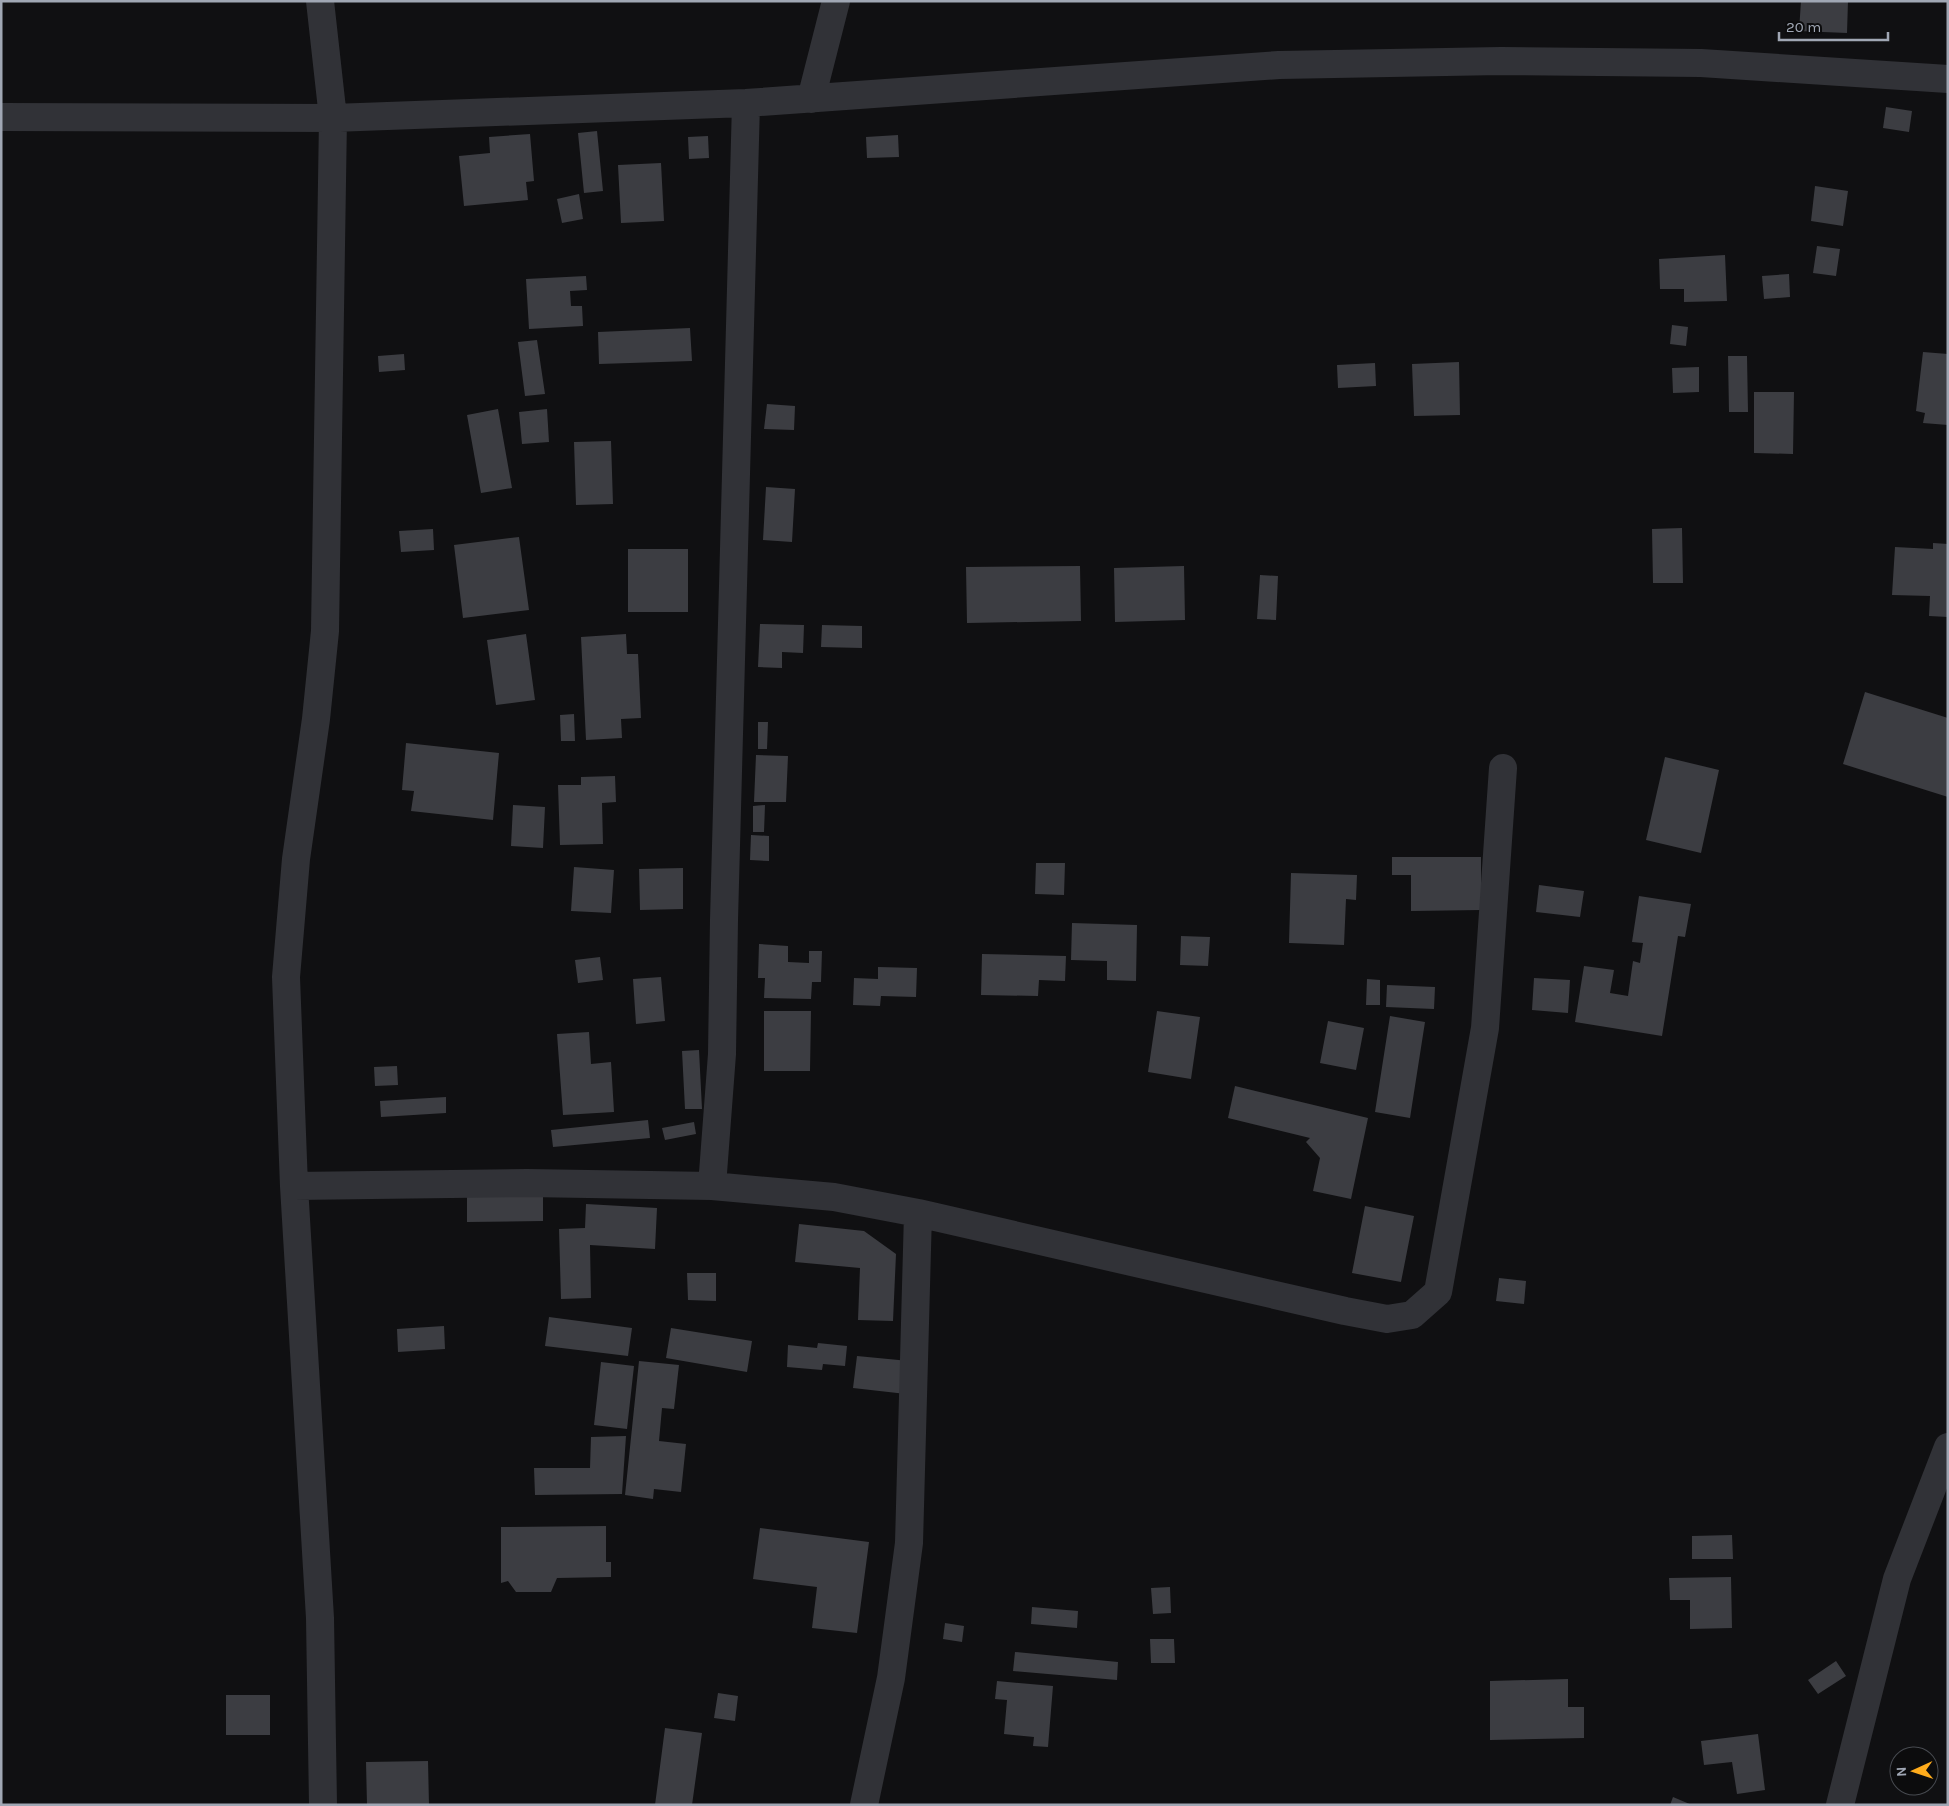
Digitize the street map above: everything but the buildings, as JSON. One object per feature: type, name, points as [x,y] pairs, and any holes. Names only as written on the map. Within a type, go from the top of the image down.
[{"type":"street","points":[[320,1],[333,118],[325,631],[316,719],[296,859],[286,977],[294,1186],[320,1618],[323,1805]]},
{"type":"street","points":[[811,98],[836,1]]},
{"type":"street","points":[[1,117],[333,118],[746,103],[1279,65],[1492,61],[1701,63],[1948,79]]},
{"type":"street","points":[[712,1186],[722,1054],[746,103]]},
{"type":"street","points":[[294,1186],[527,1183],[712,1186],[834,1197],[918,1213],[1345,1311],[1387,1319],[1412,1316],[1438,1292],[1485,1028],[1503,768]]},
{"type":"street","points":[[864,1805],[891,1678],[909,1543],[918,1213]]},
{"type":"street","points":[[1840,1805],[1897,1580],[1948,1447]]}]
